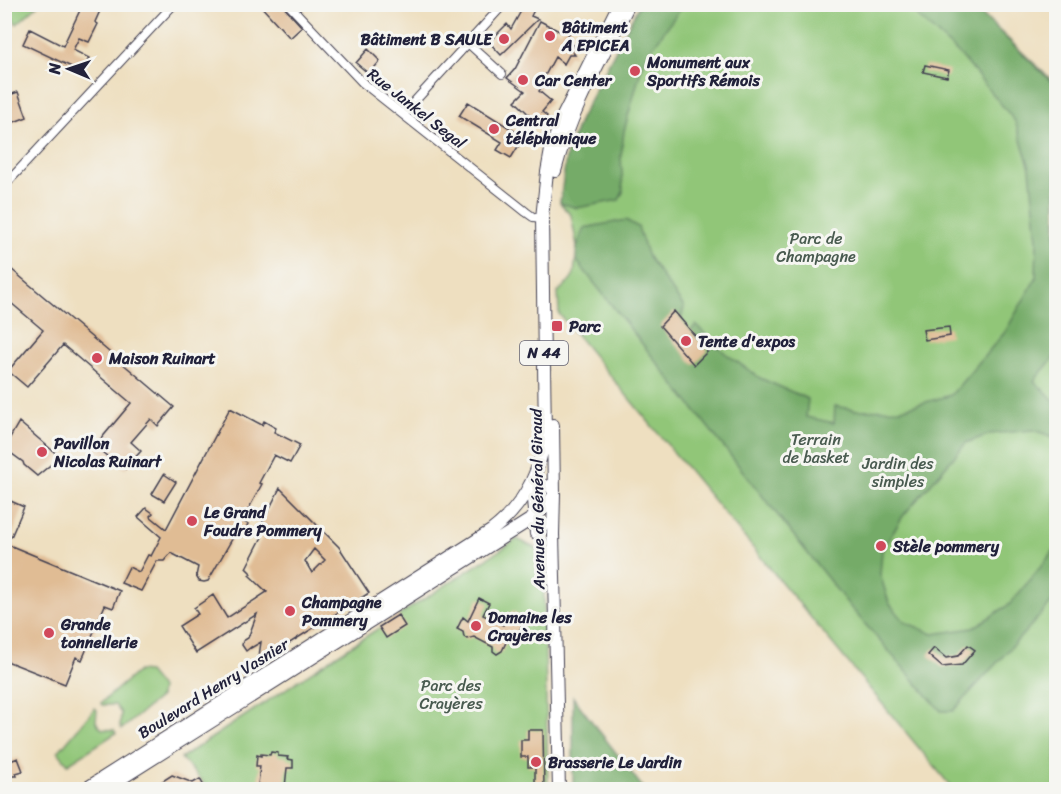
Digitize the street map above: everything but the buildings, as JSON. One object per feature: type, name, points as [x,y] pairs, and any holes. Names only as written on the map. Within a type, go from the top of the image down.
[{"type":"main road","name":"Avenue du Général Giraud","points":[[532,483],[543,453],[546,423],[542,218],[551,150],[562,118],[619,4]]},
{"type":"main road","name":"Avenue du Général Giraud","points":[[559,789],[553,520],[550,202],[554,173],[572,116],[629,4]]},
{"type":"main road","name":"Boulevard Henry Vasnier","points":[[84,789],[491,531],[512,512],[532,483]]},
{"type":"main road","name":"Boulevard Henry Vasnier","points":[[103,789],[533,518],[546,506],[554,494]]},
{"type":"street","points":[[4,186],[174,4]]},
{"type":"street","name":"Rue Jankel Segal","points":[[288,4],[355,76],[526,212],[533,217],[542,218]]},
{"type":"street","points":[[403,114],[502,6]]},
{"type":"street","points":[[468,43],[502,74]]},
{"type":"street","points":[[553,520],[534,534],[532,483],[545,484],[554,494]]},
{"type":"street","points":[[4,784],[7,789]]},
{"type":"green space","points":[[8,5],[38,5],[17,24],[5,11]]},
{"type":"green space","name":"Parc de Champagne","points":[[639,5],[972,5],[1056,84],[1056,789],[953,789],[559,314],[558,292],[574,274],[577,246],[571,215],[560,203],[568,151],[580,119]]},
{"type":"green space","points":[[639,5],[687,5],[681,8],[644,59],[624,131],[621,156],[623,192],[619,200],[577,208],[560,203],[566,157],[580,119]]},
{"type":"green space","points":[[905,5],[972,5],[1056,86],[1056,355],[1034,381],[1056,402],[1056,442],[1051,436],[1033,430],[990,434],[966,443],[903,516],[882,551],[880,574],[889,603],[905,622],[933,634],[973,628],[1010,604],[1056,548],[1056,598],[953,711],[941,711],[851,608],[576,260],[577,246],[584,228],[626,220],[638,227],[648,257],[684,307],[681,320],[690,331],[696,325],[725,353],[760,378],[808,399],[806,417],[834,423],[835,406],[856,410],[901,409],[951,395],[1005,332],[1036,278],[1037,240],[1030,168],[1015,121],[962,57]]},
{"type":"green space","name":"Parc des Crayères","points":[[517,539],[539,550],[543,548],[548,789],[209,789],[181,758],[337,655]]},
{"type":"green space","points":[[138,671],[148,672],[161,688],[160,697],[122,729],[120,726],[121,713],[115,705],[102,705],[101,703]]},
{"type":"green space","points":[[573,697],[644,789],[573,789]]},
{"type":"green space","points":[[95,708],[97,710],[96,722],[102,729],[114,730],[116,733],[68,764],[58,752]]},
{"type":"place","name":"Bâtiment A EPICEA","points":[[550,36]]},
{"type":"place","name":"Bâtiment B SAULE","points":[[504,39]]},
{"type":"place","name":"Monument aux Sportifs Rémois","points":[[635,71]]},
{"type":"place","name":"Car Center","points":[[523,80]]},
{"type":"place","name":"Central téléphonique","points":[[494,129]]},
{"type":"place","name":"Parc","points":[[557,326]]},
{"type":"place","name":"Tente d'expos","points":[[686,341]]},
{"type":"place","name":"Maison Ruinart","points":[[97,358]]},
{"type":"place","name":"Pavillon Nicolas Ruinart","points":[[42,452]]},
{"type":"place","name":"Le Grand Foudre Pommery","points":[[192,521]]},
{"type":"place","name":"Stèle pommery","points":[[881,546]]},
{"type":"place","name":"Champagne Pommery","points":[[290,611]]},
{"type":"place","name":"Domaine les Crayères","points":[[476,626]]},
{"type":"place","name":"Grande tonnellerie","points":[[49,633]]},
{"type":"place","name":"Brasserie Le Jardin","points":[[536,762]]},
{"type":"park label","name":"Terrain de basket","points":[[816,448]]},
{"type":"park label","name":"Jardin des simples","points":[[898,472]]}]
